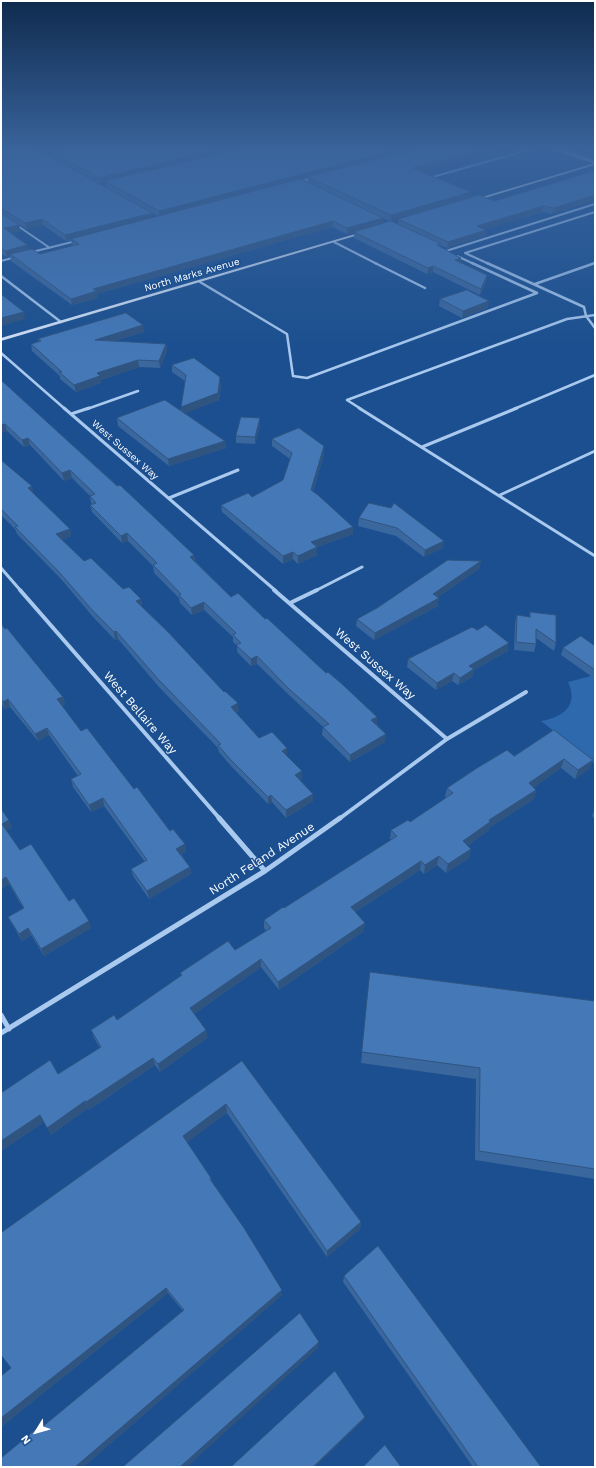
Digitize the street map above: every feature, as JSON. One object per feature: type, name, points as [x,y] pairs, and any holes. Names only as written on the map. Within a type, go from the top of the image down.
[{"type":"main road","name":"North Marks Avenue","points":[[1,340],[369,231]]},
{"type":"street","points":[[446,251],[555,217]]},
{"type":"street","points":[[581,217],[465,253],[584,307],[586,316],[595,328]]},
{"type":"street","points":[[13,223],[50,248]]},
{"type":"street","points":[[29,253],[81,239]]},
{"type":"street","points":[[334,242],[425,288]]},
{"type":"street","points":[[200,282],[287,334],[293,376],[307,378],[537,293],[439,248]]},
{"type":"street","points":[[1,261],[22,255]]},
{"type":"street","points":[[534,284],[595,263]]},
{"type":"street","points":[[1,276],[61,322]]},
{"type":"street","points":[[595,315],[567,319],[347,400],[595,556]]},
{"type":"street","name":"West Sussex Way","points":[[1,352],[447,739]]},
{"type":"street","points":[[422,447],[595,375]]},
{"type":"street","name":"West Sussex Way","points":[[72,414],[138,390]]},
{"type":"street","points":[[500,495],[595,451]]},
{"type":"street","points":[[169,498],[238,470]]},
{"type":"street","points":[[290,603],[362,567]]},
{"type":"street","name":"West Bellaire Way","points":[[1,568],[265,871]]},
{"type":"street","name":"North Feland Avenue","points":[[1,1033],[265,871],[323,831],[447,739],[526,692]]},
{"type":"street","points":[[1,1015],[9,1029]]},
{"type":"shaded area","points":[[595,675],[595,764],[541,721],[556,717],[567,709],[572,698],[568,682]]},
{"type":"building","points":[[1,217],[6,217],[19,225],[4,228],[27,245],[5,251],[1,248]]},
{"type":"building","points":[[15,217],[138,217],[65,235],[42,219],[25,223]]},
{"type":"building","points":[[157,217],[380,217],[383,218],[347,228],[333,221],[93,289],[97,291],[71,299],[10,254],[32,249],[40,254],[79,244],[71,239]]},
{"type":"building","points":[[406,217],[508,217],[477,226],[486,230],[448,242],[398,219]]},
{"type":"building","points":[[391,221],[441,244],[437,245],[461,258],[455,260],[487,275],[481,289],[433,266],[428,268],[354,232]]},
{"type":"building","points":[[467,290],[489,301],[463,311],[440,299]]},
{"type":"building","points":[[1,294],[24,312],[1,318]]},
{"type":"building","points":[[126,313],[143,325],[95,340],[166,344],[159,361],[138,360],[97,373],[100,376],[74,385],[31,344],[41,341],[38,339]]},
{"type":"building","points":[[194,358],[220,377],[218,393],[181,407],[186,375],[172,365]]},
{"type":"building","points":[[1,380],[117,486],[120,485],[194,555],[190,557],[231,597],[238,593],[326,673],[328,672],[342,684],[377,717],[371,720],[386,734],[350,755],[323,727],[329,724],[288,688],[257,656],[251,659],[236,645],[241,643],[233,635],[236,633],[204,602],[191,608],[179,595],[181,594],[153,565],[157,563],[127,533],[121,536],[90,505],[96,503],[90,496],[95,494],[70,470],[62,473],[28,438],[22,440],[5,424],[1,425]]},
{"type":"building","points":[[165,400],[225,441],[168,459],[117,418]]},
{"type":"building","points":[[241,417],[260,418],[255,437],[236,436]]},
{"type":"building","points":[[299,428],[324,446],[311,490],[353,527],[311,542],[317,547],[298,556],[293,552],[283,556],[221,505],[248,493],[252,497],[283,480],[292,453],[272,439]]},
{"type":"building","points":[[1,460],[32,486],[28,488],[70,529],[56,534],[84,561],[91,558],[123,589],[129,587],[141,599],[136,601],[169,633],[224,692],[225,691],[238,703],[231,707],[259,738],[272,732],[287,748],[282,751],[302,771],[295,775],[313,794],[286,810],[271,795],[268,797],[229,758],[218,745],[221,744],[158,679],[116,631],[114,632],[93,611],[59,572],[15,527],[18,526],[1,509]]},
{"type":"building","points":[[369,503],[391,508],[394,503],[444,541],[425,550],[397,528],[359,518]]},
{"type":"building","points":[[448,560],[481,561],[433,594],[439,598],[375,633],[357,619],[377,608]]},
{"type":"building","points":[[530,612],[556,615],[556,643],[536,629],[536,644],[516,642],[517,615],[530,617]]},
{"type":"building","points":[[1,624],[5,629],[7,628],[63,697],[57,699],[81,731],[87,728],[134,789],[137,787],[170,831],[173,829],[185,844],[176,849],[190,867],[147,891],[131,869],[147,860],[103,798],[89,805],[71,779],[81,774],[47,728],[35,734],[8,699],[3,702],[1,699]]},
{"type":"building","points":[[486,625],[509,643],[469,666],[474,669],[460,678],[454,673],[437,683],[408,659],[472,627],[477,630]]},
{"type":"building","points":[[581,636],[595,646],[595,670],[563,648]]},
{"type":"building","points":[[554,730],[593,760],[578,770],[564,759],[529,783],[536,790],[489,820],[490,822],[463,841],[471,849],[448,864],[439,856],[425,865],[421,861],[351,907],[365,923],[278,982],[261,959],[190,1008],[206,1030],[158,1064],[153,1058],[86,1102],[85,1101],[47,1128],[40,1115],[1,1141],[1,1093],[50,1060],[58,1074],[101,1047],[91,1030],[114,1015],[117,1020],[182,975],[180,973],[228,941],[235,950],[271,928],[264,920],[397,836],[391,830],[408,820],[410,822],[453,793],[447,788],[507,750],[514,756]]},
{"type":"building","points":[[1,809],[9,820],[2,824],[20,850],[31,844],[69,901],[74,898],[89,921],[41,949],[28,928],[19,934],[8,917],[24,908],[6,877],[1,880]]},
{"type":"building","points":[[370,972],[595,1001],[595,1169],[479,1151],[480,1068],[362,1052]]},
{"type":"building","points":[[242,1061],[361,1222],[327,1251],[226,1104],[183,1136],[211,1178],[210,1179],[244,1228],[282,1290],[75,1467],[1,1467],[1,1458],[40,1426],[41,1428],[184,1310],[166,1288],[1,1418],[1,1376],[11,1368],[1,1355],[1,1233]]},
{"type":"building","points":[[378,1246],[541,1467],[478,1467],[344,1276]]},
{"type":"building","points":[[300,1313],[319,1342],[180,1467],[123,1467]]},
{"type":"building","points":[[335,1371],[365,1417],[313,1467],[231,1467]]},
{"type":"building","points":[[385,1445],[401,1467],[363,1467]]}]
